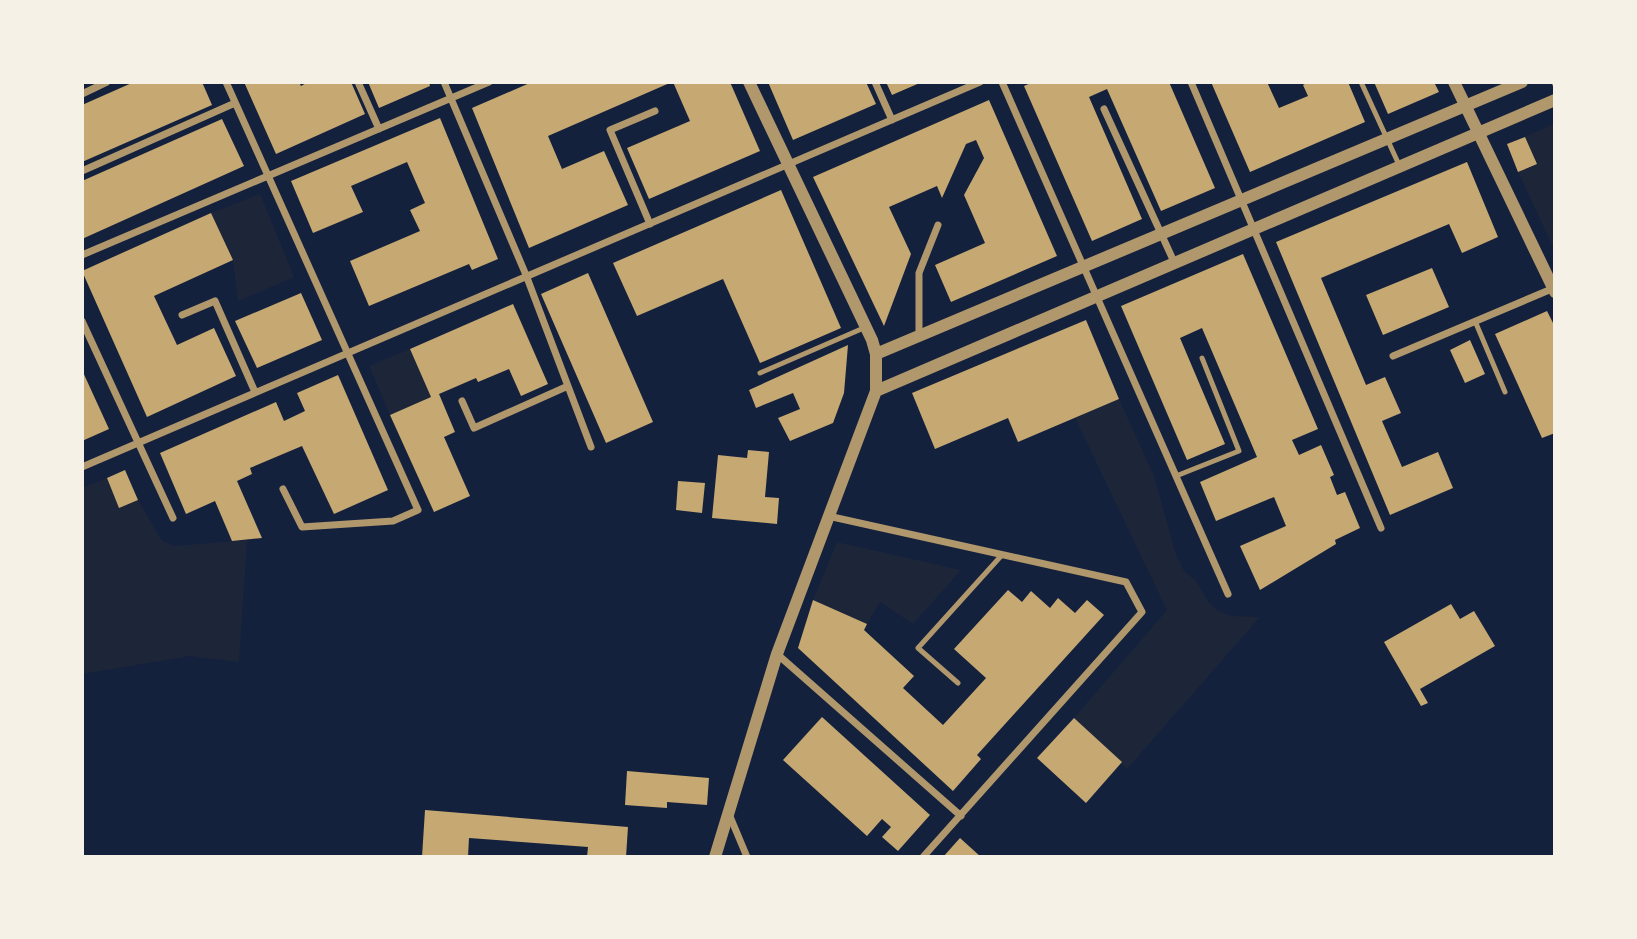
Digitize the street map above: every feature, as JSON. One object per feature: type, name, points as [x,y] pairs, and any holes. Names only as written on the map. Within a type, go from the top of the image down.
[{"type":"street","points":[[82,93],[107,82]]},
{"type":"street","points":[[226,82],[418,510],[393,521],[302,527],[283,489]]},
{"type":"street","points":[[358,82],[379,129]]},
{"type":"street","points":[[444,82],[526,275],[591,447]]},
{"type":"street","points":[[82,255],[489,82]]},
{"type":"street","points":[[715,857],[777,654],[876,391],[876,354],[866,327],[749,82]]},
{"type":"street","points":[[875,82],[892,120]]},
{"type":"street","points":[[82,467],[980,82]]},
{"type":"street","points":[[1002,82],[1228,594]]},
{"type":"street","points":[[1191,82],[1381,528]]},
{"type":"street","points":[[1394,356],[1554,289],[1454,82]]},
{"type":"street","points":[[876,354],[1522,82]]},
{"type":"street","points":[[876,391],[1555,100]]},
{"type":"street","points":[[82,171],[235,103]]},
{"type":"street","points":[[1104,109],[1175,264]]},
{"type":"street","points":[[650,224],[610,130],[655,111]]},
{"type":"street","points":[[919,336],[919,273],[938,225]]},
{"type":"street","points":[[182,315],[215,301],[255,392]]},
{"type":"street","points":[[82,321],[173,518]]},
{"type":"street","points":[[462,401],[474,428],[568,386]]},
{"type":"street","points":[[828,516],[1126,582],[1142,612],[923,857]]},
{"type":"street","points":[[777,654],[961,816]]},
{"type":"street","points":[[729,813],[747,857]]},
{"type":"lane","points":[[1361,82],[1400,167]]},
{"type":"lane","points":[[1475,321],[1505,392]]},
{"type":"lane","points":[[760,373],[866,327]]},
{"type":"lane","points":[[1176,476],[1239,451],[1202,358]]},
{"type":"lane","points":[[958,683],[918,648],[1001,556]]},
{"type":"shaded area","points":[[1555,123],[1555,251],[1518,172],[1537,164],[1525,137]]},
{"type":"shaded area","points":[[260,194],[294,277],[238,301],[233,260],[211,213]]},
{"type":"shaded area","points":[[410,349],[431,397],[390,415],[369,366]]},
{"type":"shaded area","points":[[1119,399],[1154,476],[1176,555],[1184,571],[1196,581],[1209,603],[1217,610],[1231,616],[1260,617],[1127,769],[1074,718],[1167,610],[1075,418]]},
{"type":"shaded area","points":[[107,478],[119,507],[138,500],[162,541],[175,546],[247,540],[239,662],[190,656],[82,674],[82,488]]},
{"type":"shaded area","points":[[837,542],[961,570],[913,624],[880,602],[867,624],[813,600]]},
{"type":"building","points":[[134,82],[202,82],[212,105],[82,162],[82,105]]},
{"type":"building","points":[[244,82],[299,82],[301,86],[308,82],[351,82],[365,114],[276,154]]},
{"type":"building","points":[[368,82],[429,82],[430,86],[379,108]]},
{"type":"building","points":[[532,82],[672,82],[548,136],[562,169],[604,151],[628,205],[529,248],[472,108]]},
{"type":"building","points":[[673,82],[730,82],[760,151],[649,199],[627,148],[690,121]]},
{"type":"building","points":[[768,82],[866,82],[876,104],[793,140]]},
{"type":"building","points":[[886,82],[922,82],[892,95]]},
{"type":"building","points":[[1033,82],[1169,82],[1215,188],[1161,211],[1107,89],[1089,97],[1142,219],[1092,241],[1024,86]]},
{"type":"building","points":[[1211,82],[1267,82],[1279,108],[1308,96],[1303,85],[1308,82],[1348,82],[1365,122],[1250,172]]},
{"type":"building","points":[[1374,82],[1434,82],[1439,92],[1388,114]]},
{"type":"building","points":[[989,100],[1057,256],[951,302],[935,265],[985,243],[964,195],[984,158],[976,140],[966,144],[942,198],[937,186],[889,207],[911,254],[884,326],[813,177]]},
{"type":"building","points":[[440,118],[498,259],[472,270],[469,264],[369,306],[350,261],[420,231],[410,210],[425,203],[407,162],[351,186],[363,212],[313,233],[291,181]]},
{"type":"building","points":[[222,119],[244,166],[82,239],[82,181]]},
{"type":"building","points":[[1525,137],[1537,164],[1518,172],[1507,144]]},
{"type":"building","points":[[1467,162],[1498,237],[1462,253],[1449,224],[1321,278],[1366,385],[1385,377],[1401,413],[1382,421],[1402,467],[1438,452],[1453,488],[1390,515],[1276,242]]},
{"type":"building","points":[[781,190],[841,328],[760,363],[723,279],[637,316],[613,263]]},
{"type":"building","points":[[211,213],[233,260],[154,296],[177,345],[214,328],[236,376],[147,417],[82,271]]},
{"type":"building","points":[[1243,254],[1318,429],[1292,440],[1299,455],[1321,445],[1334,475],[1330,477],[1337,495],[1345,492],[1360,528],[1335,540],[1336,544],[1260,590],[1240,546],[1286,526],[1274,497],[1216,521],[1200,482],[1257,457],[1202,328],[1180,338],[1225,444],[1187,460],[1121,306]]},
{"type":"building","points":[[1432,268],[1449,307],[1383,335],[1366,295]]},
{"type":"building","points":[[588,273],[653,422],[606,443],[541,294]]},
{"type":"building","points":[[301,293],[322,340],[257,368],[235,321]]},
{"type":"building","points":[[513,304],[548,384],[521,396],[509,369],[478,382],[476,378],[439,394],[455,432],[444,437],[470,496],[434,512],[390,415],[431,397],[410,349]]},
{"type":"building","points":[[1547,311],[1555,327],[1555,433],[1542,438],[1495,334]]},
{"type":"building","points":[[1086,320],[1119,399],[1018,442],[1008,418],[935,449],[912,393]]},
{"type":"building","points":[[1470,340],[1485,374],[1465,383],[1450,350]]},
{"type":"building","points":[[848,345],[844,393],[833,423],[790,441],[778,418],[800,409],[793,393],[756,408],[749,390]]},
{"type":"building","points":[[82,370],[109,429],[82,441]]},
{"type":"building","points":[[338,375],[388,490],[334,514],[302,446],[250,468],[252,474],[237,481],[262,538],[232,541],[215,501],[186,514],[160,453],[276,402],[284,421],[305,411],[297,393]]},
{"type":"building","points":[[748,450],[769,452],[765,497],[779,498],[777,524],[712,518],[718,455],[747,458]]},
{"type":"building","points":[[125,470],[138,500],[119,508],[107,478]]},
{"type":"building","points":[[678,481],[705,483],[702,513],[676,510]]},
{"type":"building","points":[[1008,590],[1022,602],[1031,591],[1050,608],[1058,598],[1075,613],[1087,600],[1104,615],[977,755],[981,759],[953,791],[798,648],[813,600],[867,624],[864,630],[914,676],[903,688],[943,725],[986,678],[954,649]]},
{"type":"building","points":[[1451,604],[1460,619],[1474,611],[1495,646],[1420,689],[1428,703],[1421,706],[1384,642]]},
{"type":"building","points":[[822,717],[930,815],[898,851],[882,837],[891,827],[882,819],[867,836],[783,760]]},
{"type":"building","points":[[1074,718],[1122,762],[1086,803],[1037,758]]},
{"type":"building","points":[[627,771],[709,778],[707,805],[667,802],[667,808],[625,805]]},
{"type":"building","points":[[425,810],[628,827],[626,857],[587,857],[588,847],[469,838],[468,857],[422,857]]},
{"type":"building","points":[[960,838],[981,857],[943,857]]}]
